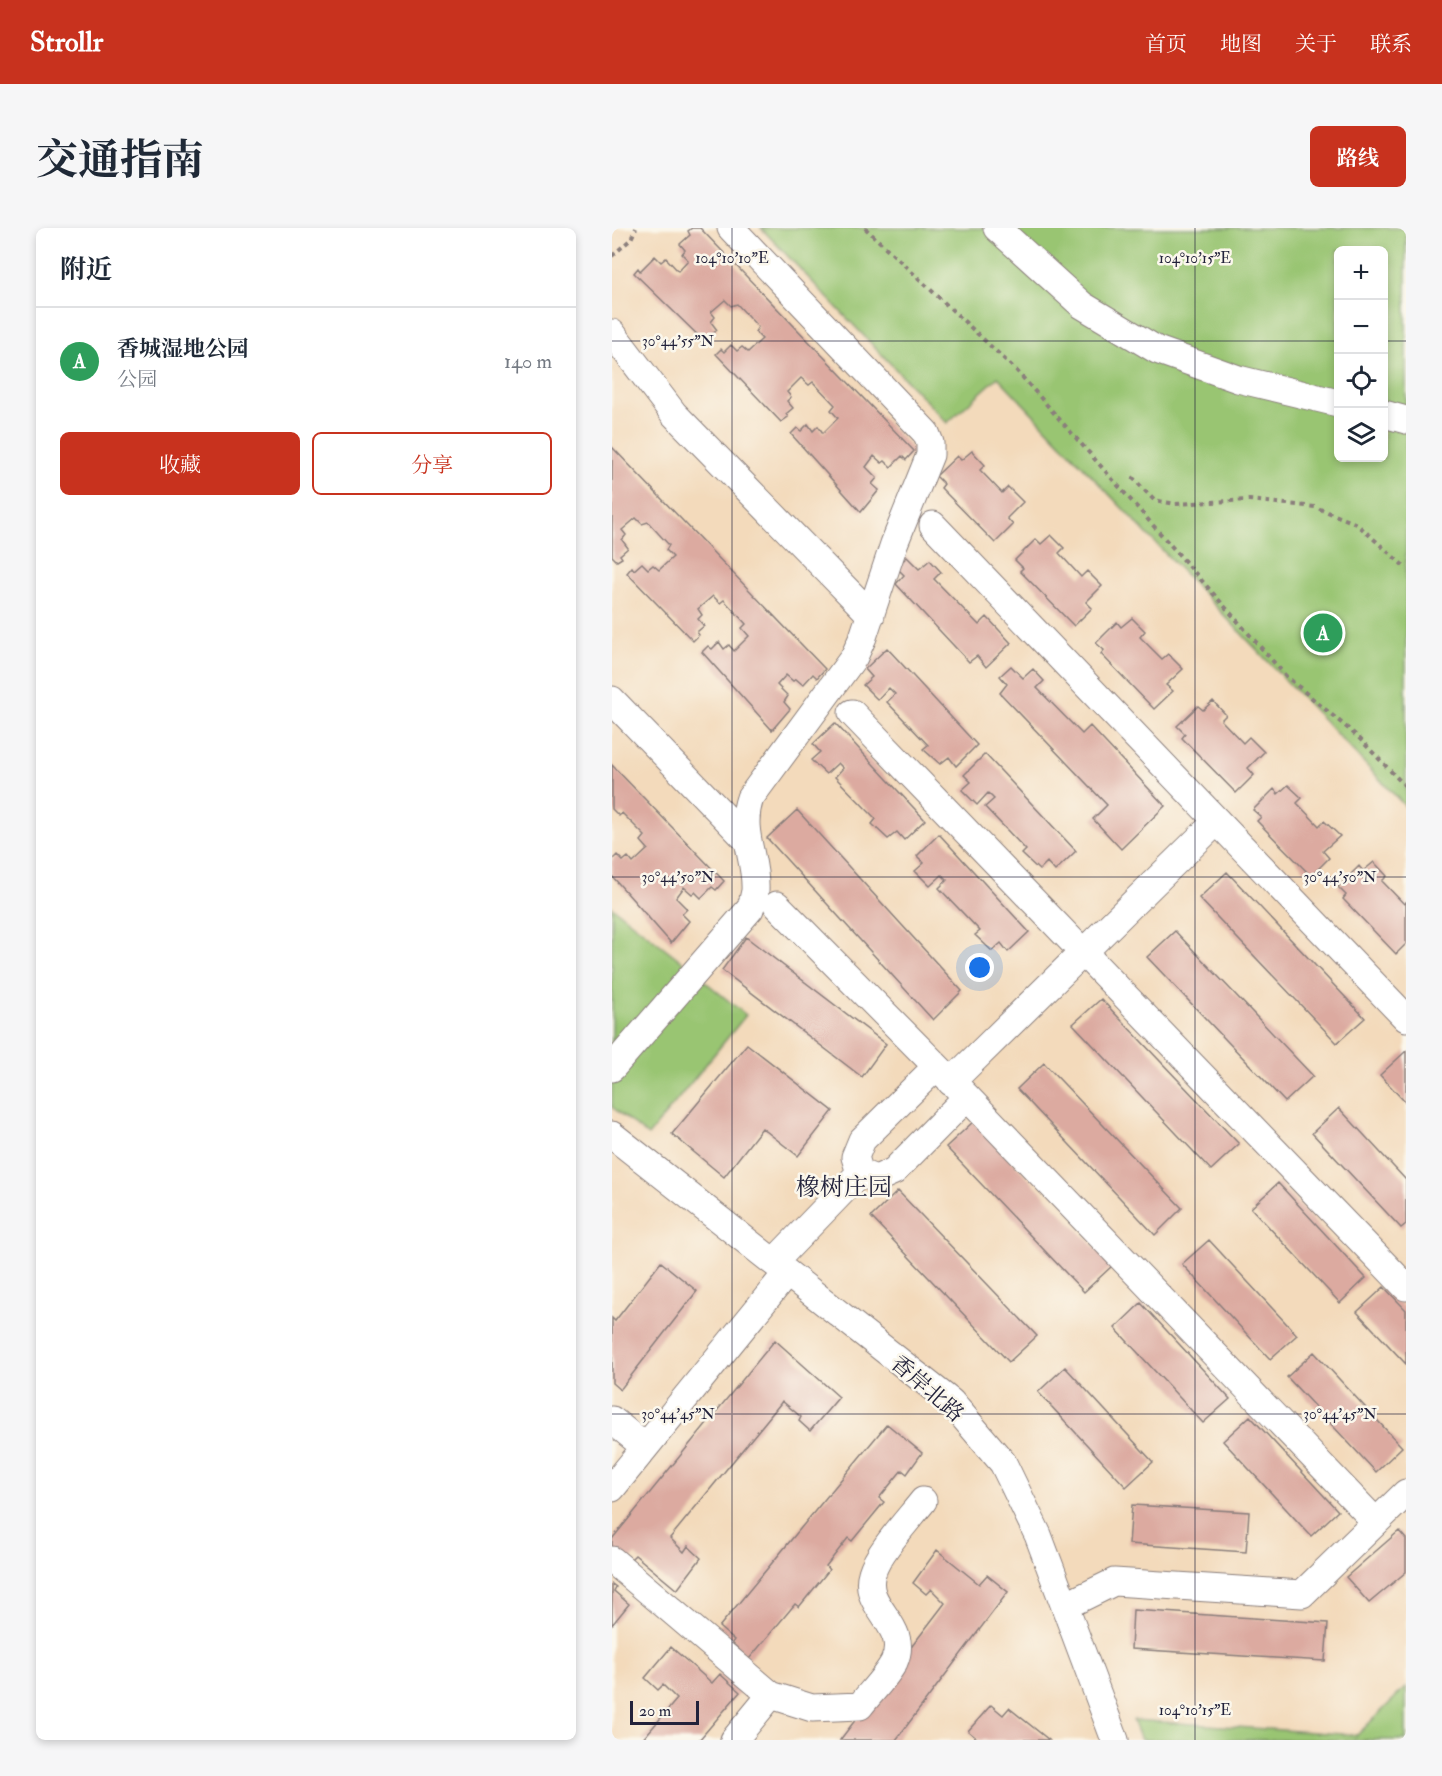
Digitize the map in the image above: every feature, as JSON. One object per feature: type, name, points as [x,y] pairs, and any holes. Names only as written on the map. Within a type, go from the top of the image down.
[{"type":"street","points":[[612,1068],[750,909],[755,893],[754,875],[745,826],[750,798],[854,657],[871,615],[894,544],[930,455],[927,433],[731,228]]},
{"type":"street","points":[[997,228],[1082,305],[1157,350],[1238,379],[1334,402]]},
{"type":"street","points":[[612,333],[674,414],[871,615]]},
{"type":"street","points":[[1388,415],[1406,420]]},
{"type":"street","points":[[933,525],[1406,1018]]},
{"type":"street","points":[[612,700],[748,841]]},
{"type":"street","points":[[852,713],[1406,1287]]},
{"type":"street","points":[[860,1173],[855,1157],[862,1140],[951,1082],[1216,821]]},
{"type":"street","points":[[777,905],[1376,1522]]},
{"type":"street","points":[[860,1173],[876,1179],[894,1171],[951,1082]]},
{"type":"street","name":"香岸北路","points":[[612,1135],[951,1402],[1003,1463],[1038,1535],[1115,1740]]},
{"type":"street","points":[[612,1488],[780,1268],[860,1173]]},
{"type":"street","points":[[612,1420],[645,1447]]},
{"type":"street","points":[[1065,1606],[1114,1582],[1302,1594],[1406,1493]]},
{"type":"street","points":[[612,1560],[771,1695],[812,1708],[860,1706],[894,1662],[898,1640],[872,1595],[872,1574],[880,1557],[923,1501]]},
{"type":"street","points":[[734,1740],[771,1695]]},
{"type":"path","points":[[612,256],[632,239],[636,228]]},
{"type":"path","points":[[865,228],[1016,370],[1286,676],[1358,737],[1406,787]]},
{"type":"path","points":[[1132,477],[1154,500],[1175,504],[1249,500],[1315,507],[1357,524],[1406,568]]},
{"type":"green space","points":[[761,228],[1406,228],[1406,807],[998,377],[947,423]]},
{"type":"green space","points":[[612,907],[688,966],[612,1052]]},
{"type":"green space","points":[[702,979],[746,1015],[648,1136],[612,1107],[612,1082]]},
{"type":"green space","points":[[1406,1687],[1406,1740],[1141,1740],[1133,1720],[1357,1735]]},
{"type":"building","points":[[692,228],[700,228],[914,451],[906,460],[902,456],[891,467],[874,456],[866,467],[877,478],[872,484],[879,490],[861,512],[791,434],[797,428],[801,431],[808,424],[813,431],[818,426],[823,433],[838,418],[831,410],[835,405],[813,382],[809,385],[801,378],[787,392],[791,397],[787,401],[793,408],[786,414],[788,417],[781,422],[716,354],[721,349],[724,352],[731,345],[737,351],[742,347],[748,352],[762,339],[755,332],[758,327],[737,304],[731,306],[725,300],[711,312],[715,317],[711,322],[717,330],[706,343],[634,273],[638,268],[640,271],[655,256],[661,262],[666,258],[678,271],[688,260],[682,254],[685,250],[680,244],[690,235],[688,231]]},
{"type":"building","points":[[612,447],[825,669],[817,678],[813,674],[803,685],[786,675],[777,685],[788,696],[784,702],[790,709],[772,730],[702,652],[708,646],[712,649],[719,642],[724,649],[729,645],[734,651],[749,636],[742,628],[746,624],[724,600],[720,603],[713,596],[698,609],[702,615],[698,619],[704,626],[697,632],[699,635],[693,641],[627,573],[632,567],[634,570],[642,563],[648,569],[653,565],[659,570],[673,557],[666,550],[669,545],[648,522],[642,524],[636,518],[622,530],[626,535],[622,540],[628,548],[620,555],[622,558],[617,561],[612,556]]},
{"type":"building","points":[[972,451],[985,465],[980,470],[1002,493],[1008,487],[1023,502],[1007,518],[1013,525],[995,543],[941,488],[944,484],[936,476],[957,456],[961,460]]},
{"type":"building","points":[[1051,535],[1064,548],[1059,553],[1081,577],[1087,571],[1102,586],[1086,602],[1092,608],[1074,626],[1020,571],[1023,568],[1015,560],[1036,539],[1041,544]]},
{"type":"building","points":[[907,557],[919,569],[930,560],[941,572],[934,579],[979,625],[987,617],[1011,643],[986,667],[977,656],[969,662],[896,584],[904,575],[896,567]]},
{"type":"building","points":[[1132,618],[1145,631],[1140,637],[1162,659],[1168,654],[1183,669],[1166,685],[1173,691],[1154,709],[1101,654],[1104,650],[1096,643],[1117,622],[1121,627]]},
{"type":"building","points":[[887,648],[977,745],[956,766],[949,757],[940,764],[923,749],[928,745],[887,702],[895,694],[889,688],[878,700],[863,685],[872,677],[865,669]]},
{"type":"building","points":[[1011,666],[1023,678],[1033,669],[1044,681],[1037,688],[1082,734],[1090,726],[1165,806],[1121,849],[1093,819],[1107,805],[1000,693],[1007,684],[1000,676]]},
{"type":"building","points":[[1213,701],[1226,715],[1221,720],[1243,743],[1249,737],[1264,752],[1248,768],[1254,775],[1236,793],[1182,738],[1185,734],[1177,726],[1198,706],[1203,710]]},
{"type":"building","points":[[835,723],[925,820],[904,840],[897,832],[888,839],[872,824],[876,819],[835,777],[843,768],[838,763],[826,774],[811,760],[820,752],[813,744]]},
{"type":"building","points":[[985,754],[1076,851],[1055,871],[1047,862],[1039,870],[1022,854],[1026,850],[985,807],[994,799],[988,793],[977,805],[962,790],[971,782],[964,775]]},
{"type":"building","points":[[612,765],[724,881],[716,890],[712,887],[701,898],[684,887],[676,898],[687,909],[682,914],[689,921],[671,943],[612,876],[612,860],[617,855],[623,861],[628,857],[633,863],[648,849],[641,841],[645,836],[622,813],[619,816],[612,809]]},
{"type":"building","points":[[1288,785],[1302,798],[1297,803],[1319,826],[1324,821],[1340,836],[1323,851],[1329,858],[1311,876],[1257,821],[1261,817],[1253,810],[1274,789],[1278,794]]},
{"type":"building","points":[[797,810],[962,991],[933,1020],[767,838]]},
{"type":"building","points":[[939,834],[1029,932],[1008,952],[1001,943],[992,951],[975,935],[980,931],[939,888],[947,880],[942,875],[930,886],[915,871],[924,863],[917,856]]},
{"type":"building","points":[[1374,862],[1387,876],[1382,881],[1404,904],[1406,902],[1406,944],[1396,954],[1343,899],[1346,895],[1338,887],[1359,866],[1363,871]]},
{"type":"building","points":[[1227,872],[1365,1018],[1337,1043],[1199,898]]},
{"type":"building","points":[[1175,931],[1313,1076],[1285,1102],[1147,957]]},
{"type":"building","points":[[746,937],[886,1044],[862,1077],[722,970]]},
{"type":"building","points":[[1101,999],[1239,1144],[1211,1170],[1073,1024]]},
{"type":"building","points":[[747,1044],[833,1111],[798,1156],[762,1128],[724,1177],[672,1134]]},
{"type":"building","points":[[1406,1051],[1406,1103],[1380,1075]]},
{"type":"building","points":[[1044,1063],[1182,1208],[1155,1235],[1017,1089]]},
{"type":"building","points":[[1339,1108],[1406,1180],[1406,1224],[1401,1228],[1312,1133]]},
{"type":"building","points":[[974,1121],[1112,1266],[1084,1292],[946,1147]]},
{"type":"building","points":[[1278,1183],[1366,1278],[1340,1303],[1251,1208]]},
{"type":"building","points":[[898,1191],[1037,1336],[1009,1362],[871,1217]]},
{"type":"building","points":[[1209,1240],[1297,1335],[1270,1359],[1182,1264]]},
{"type":"building","points":[[661,1262],[697,1291],[620,1390],[612,1383],[612,1318],[615,1321]]},
{"type":"building","points":[[1384,1287],[1406,1310],[1406,1364],[1357,1312]]},
{"type":"building","points":[[1141,1303],[1230,1399],[1203,1423],[1115,1328]]},
{"type":"building","points":[[775,1340],[839,1397],[810,1431],[799,1421],[801,1417],[782,1401],[670,1538],[684,1552],[688,1546],[701,1558],[677,1590],[635,1555],[627,1563],[612,1550],[612,1539]]},
{"type":"building","points":[[1314,1352],[1402,1447],[1376,1472],[1287,1377]]},
{"type":"building","points":[[1065,1367],[1153,1462],[1126,1487],[1038,1392]]},
{"type":"building","points":[[1250,1416],[1338,1511],[1311,1536],[1223,1441]]},
{"type":"building","points":[[887,1424],[922,1453],[907,1474],[902,1470],[879,1498],[884,1502],[852,1541],[848,1538],[826,1566],[829,1570],[799,1607],[795,1604],[749,1659],[732,1643],[734,1640],[719,1627]]},
{"type":"building","points":[[1132,1505],[1249,1512],[1246,1552],[1129,1544]]},
{"type":"building","points":[[1399,1531],[1406,1539],[1406,1572],[1369,1603],[1346,1577]]},
{"type":"building","points":[[937,1550],[979,1584],[987,1575],[1008,1592],[896,1740],[840,1740],[945,1603],[931,1589],[926,1594],[913,1583]]},
{"type":"building","points":[[612,1584],[616,1587],[614,1591],[629,1604],[612,1625]]},
{"type":"building","points":[[1133,1610],[1328,1623],[1325,1661],[1131,1649]]},
{"type":"building","points":[[671,1647],[712,1683],[720,1674],[740,1692],[699,1740],[642,1740],[677,1699],[663,1685],[658,1690],[645,1678]]},
{"type":"building","points":[[991,1705],[1003,1715],[1009,1708],[1049,1740],[979,1740],[968,1731]]},
{"type":"place","name":"香城湿地公园","points":[[1323,633]]},
{"type":"district","name":"橡树庄园","points":[[844,1187]]}]
